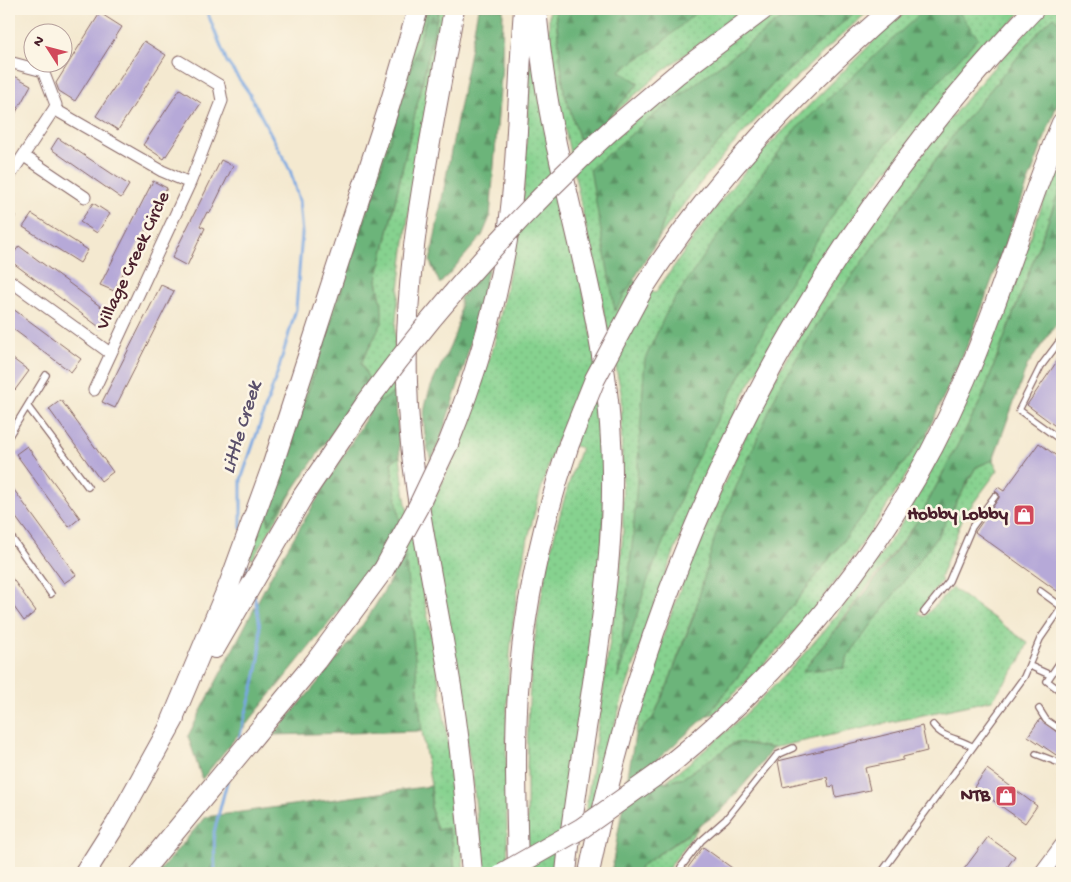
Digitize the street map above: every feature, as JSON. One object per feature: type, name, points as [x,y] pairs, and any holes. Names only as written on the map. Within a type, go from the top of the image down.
[{"type":"highway","points":[[168,730],[229,586],[272,467],[389,107],[418,9]]},
{"type":"highway","points":[[454,9],[416,239],[408,310],[406,382],[416,490],[457,719],[472,873]]},
{"type":"highway","points":[[140,873],[316,661],[384,569],[418,508],[448,444],[484,344],[502,265],[514,168],[524,9]]},
{"type":"highway","points":[[536,9],[551,116],[602,355],[612,460],[613,496],[608,576],[566,873]]},
{"type":"highway","points":[[85,873],[116,824],[284,527],[366,403],[429,319],[488,252],[552,185],[611,130],[676,76],[764,9]]},
{"type":"highway","points":[[518,873],[517,728],[521,656],[538,549],[569,444],[599,371],[644,287],[690,219],[760,136],[835,60],[891,9]]},
{"type":"highway","points":[[589,873],[611,774],[648,646],[692,528],[737,431],[801,314],[874,202],[939,116],[1034,9]]},
{"type":"highway","points":[[503,873],[582,828],[658,774],[735,709],[792,651],[860,568],[899,508],[934,445],[972,363],[1062,123]]},
{"type":"main road","points":[[1042,873],[1062,846]]},
{"type":"street","name":"Village Creek Circle","points":[[94,390],[190,183],[222,100],[219,85],[179,61]]},
{"type":"street","points":[[9,62],[43,71],[56,105],[9,178]]},
{"type":"street","name":"Village Creek Circle","points":[[54,109],[162,171],[190,183]]},
{"type":"street","points":[[24,156],[85,197]]},
{"type":"street","points":[[9,203],[9,216]]},
{"type":"street","name":"Village Creek Circle","points":[[9,280],[110,353]]},
{"type":"lane","points":[[1062,338],[1042,366],[1019,410],[1062,441]]},
{"type":"lane","points":[[9,436],[46,375]]},
{"type":"lane","points":[[28,407],[88,487]]},
{"type":"lane","points":[[924,612],[949,581],[972,527],[995,496]]},
{"type":"lane","points":[[9,534],[51,594]]},
{"type":"lane","points":[[880,873],[1030,666],[1040,639],[1062,607],[1040,591]]},
{"type":"lane","points":[[1062,659],[1047,680],[1062,692]]},
{"type":"lane","points":[[1030,666],[1050,675]]},
{"type":"lane","points":[[1039,709],[1046,720],[1062,731]]},
{"type":"lane","points":[[932,725],[942,735],[958,738],[973,747]]},
{"type":"lane","points":[[681,867],[700,840],[726,819],[777,755],[793,748]]},
{"type":"lane","points":[[1036,754],[1062,764]]},
{"type":"green space","points":[[423,9],[429,9],[371,202],[267,515],[269,524],[298,482],[253,559],[250,558]]},
{"type":"green space","points":[[429,9],[439,9],[377,280],[382,306],[382,323],[361,363],[380,402],[395,392],[400,456],[391,462],[406,563],[422,731],[273,735],[338,658],[381,596],[393,574],[377,564],[202,779],[188,736],[273,572],[372,408],[357,397],[269,525],[267,515],[371,202]]},
{"type":"green space","points":[[439,9],[444,9],[408,218],[399,289],[395,331],[395,392],[380,402],[361,363],[380,324],[381,306],[377,280]]},
{"type":"green space","points":[[478,9],[503,9],[502,64],[490,217],[482,236],[440,284],[430,262]]},
{"type":"green space","points":[[549,9],[555,9],[564,92],[581,143],[604,122],[616,136],[745,30],[777,9],[794,9],[654,115],[615,310],[633,280],[655,293],[716,207],[752,162],[892,23],[910,9],[1023,9],[878,181],[837,241],[747,388],[686,522],[659,591],[621,703],[582,838],[620,570],[623,531],[621,392],[555,83],[549,34]]},
{"type":"green space","points":[[555,9],[700,9],[659,45],[619,71],[639,83],[604,122],[581,143],[564,92]]},
{"type":"green space","points":[[745,9],[659,74],[604,122],[639,83],[618,71],[659,45],[696,11]]},
{"type":"green space","points":[[794,9],[858,9],[773,84],[672,194],[658,239],[615,311],[590,169],[654,115]]},
{"type":"green space","points":[[858,9],[871,9],[813,62],[757,118],[705,177],[658,239],[672,194],[773,84]]},
{"type":"green space","points":[[925,9],[957,9],[978,38],[937,83],[853,184],[785,290],[694,465],[646,585],[618,677],[633,537],[645,359],[668,309],[740,203],[796,129]]},
{"type":"green space","points":[[1049,9],[1062,9],[1062,26],[1054,17],[1042,28],[957,130],[818,323],[780,386],[753,452],[668,684],[653,718],[635,735],[649,680],[687,572],[740,447],[786,360],[848,260],[928,147],[998,62]]},
{"type":"green space","points":[[1054,17],[1062,26],[1062,91],[969,342],[927,433],[708,715],[651,765],[665,782],[681,779],[736,742],[772,748],[760,766],[721,811],[641,866],[637,873],[611,873],[635,735],[653,718],[668,684],[694,615],[716,533],[780,386],[818,323],[957,130],[1042,28]]},
{"type":"green space","points":[[535,63],[588,314],[602,400],[606,486],[599,597],[554,873],[528,873],[527,788],[531,671],[540,606],[553,540],[581,448],[557,440],[538,499],[528,540],[519,580],[512,635],[506,737],[508,873],[483,873],[472,772],[427,516],[458,448],[494,345],[517,237],[524,186],[530,65]]},
{"type":"green space","points":[[1062,152],[1062,184],[981,400],[919,519],[804,670],[844,668],[848,656],[939,534],[976,467],[993,460],[998,470],[963,517],[940,578],[942,580],[918,613],[924,617],[952,588],[1028,643],[1019,663],[992,700],[772,748],[736,742],[681,779],[665,782],[697,757],[755,705],[808,649],[857,587],[905,518],[935,464],[994,332]]},
{"type":"green space","points":[[1062,184],[1062,316],[1027,366],[993,460],[976,467],[939,534],[848,656],[844,668],[803,671],[868,589],[919,519],[981,400]]},
{"type":"green space","points":[[490,263],[465,364],[440,440],[431,461],[424,427],[424,415],[431,386],[451,345],[456,330],[460,298]]},
{"type":"green space","points":[[927,433],[930,436],[884,511],[816,607],[787,640],[714,714],[708,715]]},
{"type":"green space","points":[[400,456],[405,498],[435,655],[456,786],[464,873],[455,873],[452,842],[448,828],[437,830],[431,810],[431,786],[422,731],[391,462]]},
{"type":"green space","points":[[431,786],[431,810],[437,830],[448,828],[452,842],[455,873],[158,873],[205,817]]},
{"type":"green space","points":[[699,827],[665,873],[637,873],[641,866]]},
{"type":"building","points":[[100,13],[122,27],[75,101],[59,91],[56,83],[63,72],[72,72],[72,58]]},
{"type":"building","points":[[144,41],[166,55],[118,130],[96,116]]},
{"type":"building","points":[[9,73],[31,85],[9,125]]},
{"type":"building","points":[[180,89],[201,103],[164,159],[143,145]]},
{"type":"building","points":[[58,138],[129,185],[121,198],[51,149]]},
{"type":"building","points":[[221,160],[233,166],[210,213],[207,212],[200,226],[205,228],[187,266],[172,258]]},
{"type":"building","points":[[153,181],[167,188],[114,291],[100,285]]},
{"type":"building","points":[[93,203],[110,214],[97,233],[80,222]]},
{"type":"building","points":[[32,214],[88,250],[80,263],[23,227]]},
{"type":"building","points":[[19,246],[112,315],[102,329],[9,260]]},
{"type":"building","points":[[161,285],[174,291],[115,408],[102,402]]},
{"type":"building","points":[[9,306],[81,359],[71,372],[9,326]]},
{"type":"building","points":[[1062,354],[1062,431],[1027,405]]},
{"type":"building","points":[[9,356],[29,371],[15,390],[9,386]]},
{"type":"building","points":[[61,400],[113,472],[101,481],[49,409]]},
{"type":"building","name":"Hobby Lobby","points":[[1039,443],[1062,460],[1062,584],[1057,591],[975,532],[999,498],[999,494],[995,491],[998,487],[1004,491]]},
{"type":"building","points":[[27,446],[80,518],[69,527],[16,454]]},
{"type":"building","points":[[9,483],[76,575],[64,583],[9,508]]},
{"type":"building","points":[[9,574],[36,611],[24,621],[9,600]]},
{"type":"building","points":[[1040,719],[1062,736],[1062,759],[1028,736]]},
{"type":"building","points":[[922,726],[927,751],[903,757],[903,760],[865,768],[870,790],[836,797],[834,786],[829,787],[827,777],[783,787],[778,761]]},
{"type":"building","name":"NTB","points":[[987,769],[1037,806],[1025,823],[974,787]]},
{"type":"building","points":[[988,837],[1015,856],[1003,873],[961,873]]},
{"type":"building","points":[[703,847],[739,873],[684,873]]},
{"type":"waterway","name":"Little Creek","points":[[206,9],[227,62],[249,93],[290,170],[299,201],[302,234],[296,309],[278,371],[241,480],[241,528]]},
{"type":"waterway","name":"Little Creek","points":[[246,561],[249,574]]},
{"type":"waterway","name":"Little Creek","points":[[239,740],[254,685],[260,653],[260,635],[254,595]]},
{"type":"waterway","name":"Little Creek","points":[[215,873],[214,832],[227,782]]},
{"type":"place","name":"Hobby Lobby","points":[[1024,515]]},
{"type":"place","name":"NTB","points":[[1006,796]]}]
